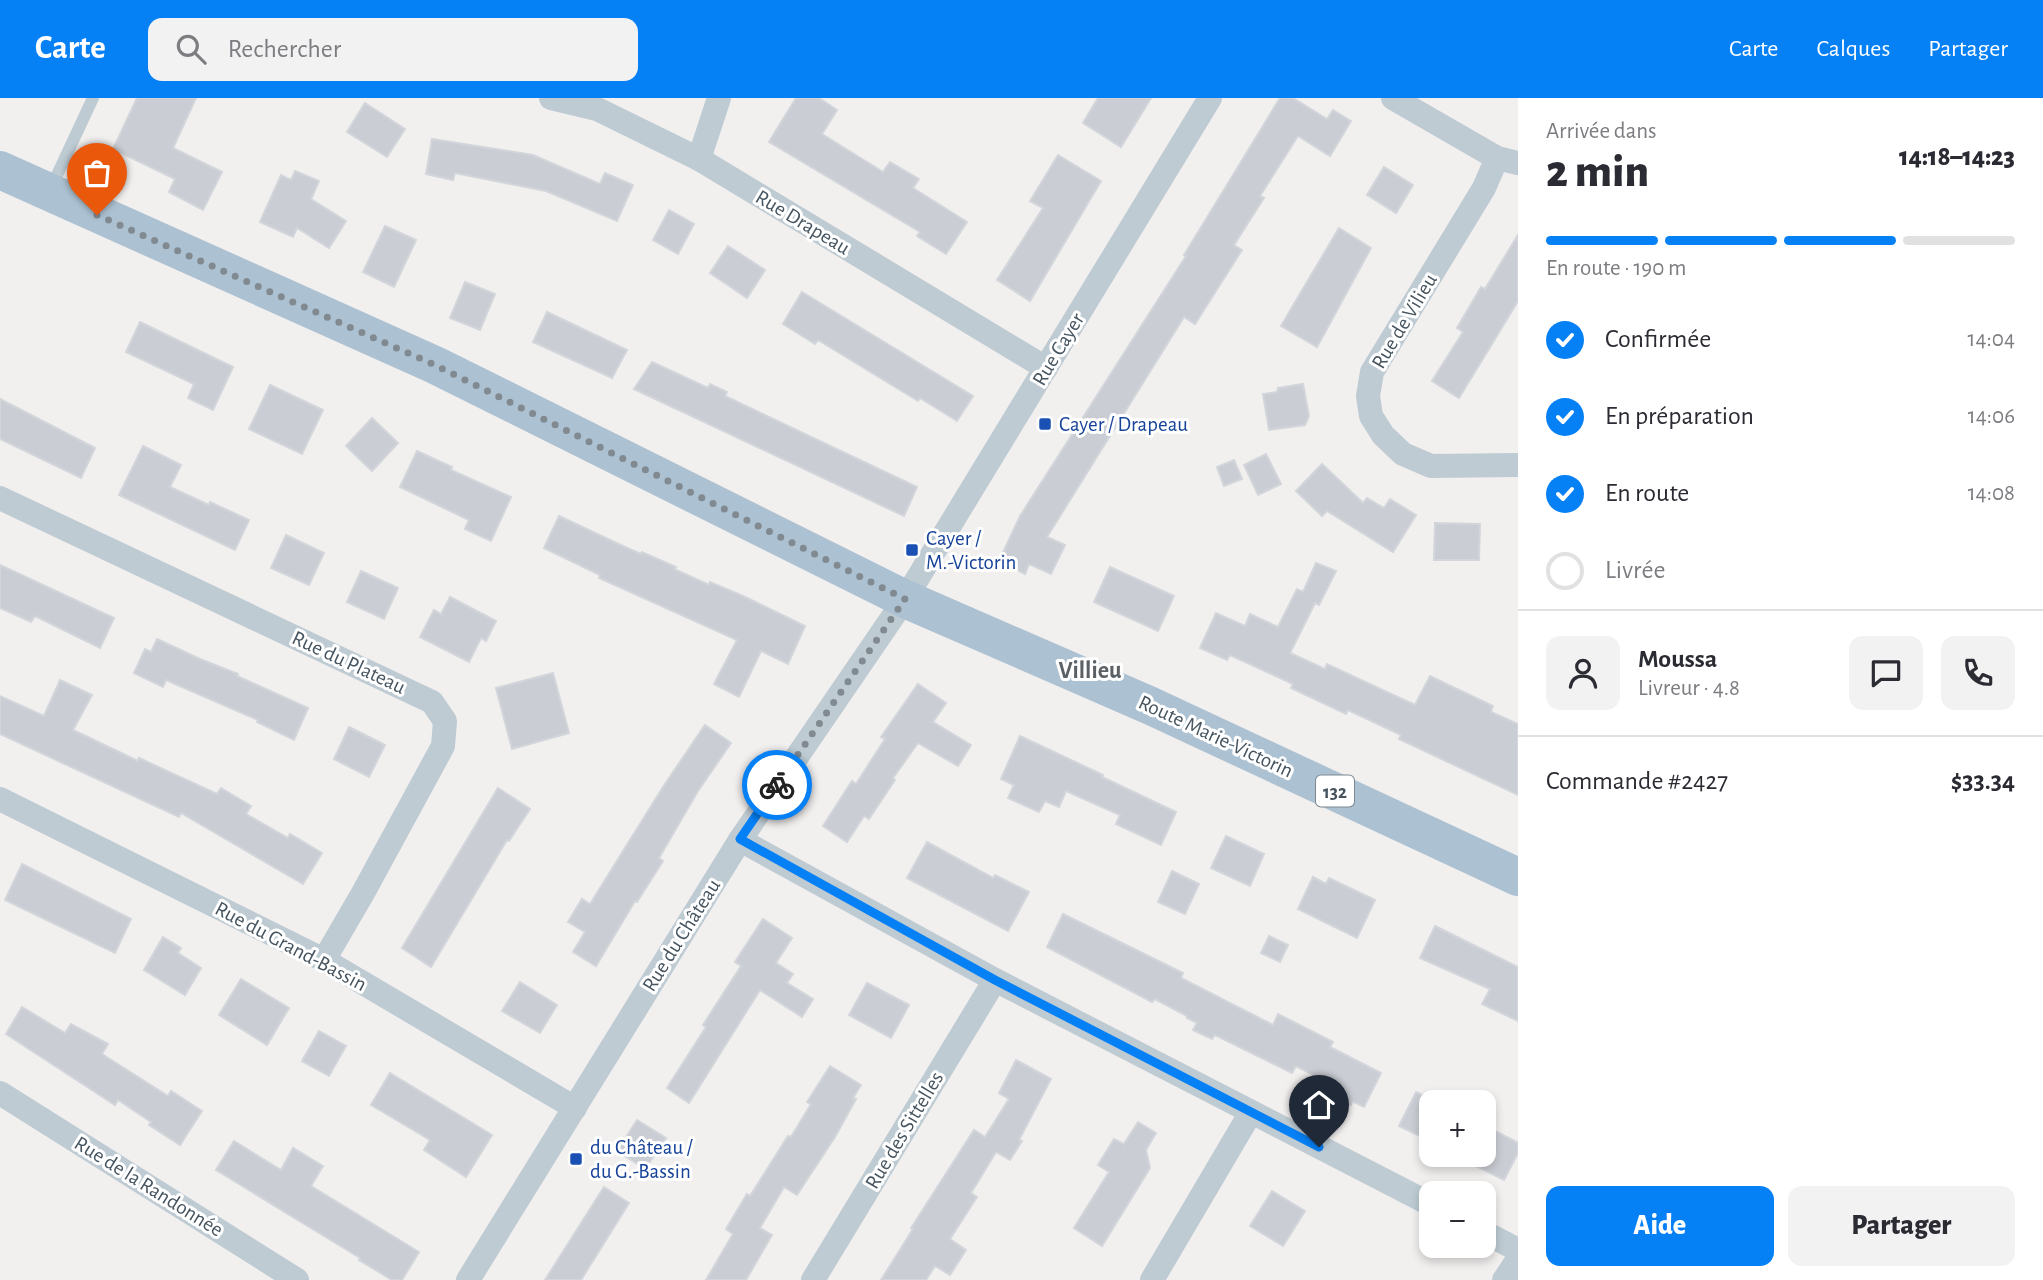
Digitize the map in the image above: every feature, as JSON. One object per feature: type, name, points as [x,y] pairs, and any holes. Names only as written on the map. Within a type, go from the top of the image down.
[{"type":"main road","name":"Route Marie-Victorin","points":[[0,170],[435,365],[905,599],[1151,706],[1518,877]]},
{"type":"street","name":"Rue Drapeau","points":[[551,98],[597,110],[699,159],[1046,368]]},
{"type":"street","points":[[699,159],[719,98]]},
{"type":"street","name":"Rue Cayer","points":[[905,599],[1210,98]]},
{"type":"street","points":[[1392,98],[1507,160]]},
{"type":"street","name":"Rue de Vilieu","points":[[1507,160],[1484,188],[1372,372],[1368,396],[1371,415],[1383,435],[1403,454],[1431,466],[1518,465]]},
{"type":"street","name":"Rue du Plateau","points":[[0,498],[432,702],[445,721],[443,746],[324,960]]},
{"type":"street","name":"Rue du Château","points":[[468,1280],[740,839],[905,599]]},
{"type":"street","name":"Rue du Grand-Bassin","points":[[0,799],[324,960],[575,1108]]},
{"type":"street","points":[[740,839],[995,980],[1419,1198]]},
{"type":"street","name":"Rue des Sittelles","points":[[813,1280],[995,980]]},
{"type":"street","name":"Rue de la Randonnée","points":[[0,1093],[297,1280]]},
{"type":"street","points":[[1153,1280],[1251,1112]]},
{"type":"street","points":[[1496,1238],[1518,1250]]},
{"type":"street","points":[[1504,1280],[1518,1259]]},
{"type":"lane","points":[[48,193],[93,98]]},
{"type":"building","points":[[137,98],[196,98],[173,148],[222,172],[203,210],[169,192],[175,179],[113,149]]},
{"type":"building","points":[[796,98],[819,98],[837,110],[822,134],[883,172],[890,162],[919,179],[913,188],[967,222],[946,254],[917,236],[920,232],[769,142]]},
{"type":"building","points":[[1098,98],[1151,98],[1121,147],[1083,123]]},
{"type":"building","points":[[1280,98],[1293,98],[1327,119],[1333,110],[1351,121],[1330,156],[1298,136],[1260,196],[1264,198],[1234,245],[1242,250],[1195,324],[1184,317],[1047,537],[1065,545],[1051,574],[1029,564],[1025,574],[999,561],[1020,516],[1186,256],[1184,255]]},
{"type":"building","points":[[365,103],[405,129],[387,157],[347,132]]},
{"type":"building","points":[[432,139],[533,155],[600,184],[605,173],[633,185],[617,221],[546,191],[455,173],[453,180],[426,174]]},
{"type":"building","points":[[1058,155],[1101,181],[1030,301],[997,280],[1043,208],[1030,201]]},
{"type":"building","points":[[1384,167],[1413,185],[1396,213],[1367,195]]},
{"type":"building","points":[[295,171],[319,181],[311,199],[346,221],[329,248],[297,228],[293,237],[260,222],[281,175],[291,180]]},
{"type":"building","points":[[669,210],[694,224],[678,254],[653,240]]},
{"type":"building","points":[[385,226],[416,240],[394,287],[363,272]]},
{"type":"building","points":[[1339,228],[1371,248],[1317,347],[1281,326]]},
{"type":"building","points":[[1518,235],[1518,301],[1459,398],[1432,381],[1463,332],[1457,328],[1481,287],[1485,289]]},
{"type":"building","points":[[728,246],[765,270],[747,298],[710,273]]},
{"type":"building","points":[[465,282],[495,294],[480,330],[450,318]]},
{"type":"building","points":[[802,292],[973,396],[957,421],[920,398],[918,401],[818,340],[815,344],[783,324]]},
{"type":"building","points":[[547,312],[627,350],[612,378],[533,342]]},
{"type":"building","points":[[140,322],[233,367],[213,410],[188,398],[194,384],[126,352]]},
{"type":"building","points":[[652,362],[708,388],[710,384],[727,392],[725,396],[917,487],[904,516],[634,389]]},
{"type":"building","points":[[1303,384],[1309,416],[1305,425],[1269,430],[1263,394],[1277,392],[1278,388]]},
{"type":"building","points":[[270,385],[323,410],[302,454],[249,429]]},
{"type":"building","points":[[0,399],[95,448],[81,478],[0,439]]},
{"type":"building","points":[[372,418],[398,443],[372,471],[346,446]]},
{"type":"building","points":[[143,446],[181,465],[170,487],[249,520],[235,550],[119,495]]},
{"type":"building","points":[[417,451],[452,467],[451,470],[511,497],[491,541],[465,529],[469,520],[400,487]]},
{"type":"building","points":[[1266,454],[1281,484],[1258,495],[1244,465]]},
{"type":"building","points":[[1234,460],[1242,479],[1224,486],[1217,467]]},
{"type":"building","points":[[1322,464],[1363,503],[1367,498],[1384,508],[1390,499],[1416,515],[1393,552],[1327,511],[1322,516],[1296,491]]},
{"type":"building","points":[[559,516],[805,626],[788,664],[761,651],[739,697],[714,684],[737,640],[599,578],[600,575],[544,548]]},
{"type":"building","points":[[1435,523],[1480,524],[1479,560],[1434,560]]},
{"type":"building","points":[[286,535],[324,553],[309,585],[271,568]]},
{"type":"building","points":[[1316,563],[1336,571],[1319,605],[1315,603],[1290,653],[1325,669],[1327,664],[1415,705],[1430,676],[1493,706],[1491,712],[1518,724],[1518,795],[1399,739],[1401,735],[1348,710],[1346,714],[1291,688],[1293,684],[1230,655],[1227,660],[1200,648],[1216,613],[1245,626],[1250,614],[1278,627],[1297,589],[1303,592]]},
{"type":"building","points":[[0,565],[114,618],[100,648],[35,616],[31,622],[0,608]]},
{"type":"building","points":[[1110,567],[1174,596],[1158,631],[1094,602]]},
{"type":"building","points":[[361,571],[398,588],[384,619],[347,602]]},
{"type":"building","points":[[450,597],[496,621],[486,641],[481,638],[469,662],[420,637],[434,610],[441,614]]},
{"type":"building","points":[[157,639],[308,708],[294,740],[257,722],[258,720],[166,680],[163,687],[134,673],[145,649],[151,652]]},
{"type":"building","points":[[553,673],[569,733],[512,749],[496,688]]},
{"type":"building","points":[[60,680],[92,695],[73,730],[217,794],[221,788],[251,806],[246,814],[288,838],[290,834],[322,853],[303,884],[181,813],[179,817],[0,734],[0,696],[44,716]]},
{"type":"building","points":[[918,684],[946,703],[933,722],[971,745],[958,766],[918,743],[869,819],[864,816],[847,842],[823,826],[852,781],[856,784],[885,739],[881,737]]},
{"type":"building","points":[[705,725],[731,743],[698,791],[659,858],[663,861],[596,966],[573,952],[585,932],[568,922],[582,899],[590,904]]},
{"type":"building","points":[[349,727],[385,745],[369,777],[334,759]]},
{"type":"building","points":[[1020,736],[1176,812],[1161,845],[1116,824],[1120,815],[1066,791],[1059,807],[1045,801],[1039,812],[1008,798],[1014,785],[1001,779]]},
{"type":"building","points":[[498,788],[530,809],[509,841],[507,840],[431,967],[402,948]]},
{"type":"building","points":[[1226,836],[1264,854],[1250,886],[1211,868]]},
{"type":"building","points":[[927,842],[993,878],[995,875],[1029,892],[1008,931],[907,878]]},
{"type":"building","points":[[22,864],[131,919],[115,953],[5,900]]},
{"type":"building","points":[[1172,871],[1199,884],[1185,914],[1158,902]]},
{"type":"building","points":[[1313,877],[1326,884],[1329,878],[1375,900],[1357,938],[1298,909]]},
{"type":"building","points":[[1063,914],[1183,973],[1181,978],[1273,1025],[1278,1014],[1333,1042],[1330,1047],[1381,1073],[1364,1107],[1352,1101],[1351,1105],[1329,1094],[1334,1085],[1296,1066],[1292,1073],[1215,1035],[1212,1039],[1193,1030],[1197,1023],[1187,1016],[1155,999],[1152,1002],[1047,947]]},
{"type":"building","points":[[763,919],[792,938],[776,963],[793,974],[787,983],[813,999],[802,1017],[760,990],[689,1103],[667,1088],[741,966],[735,962]]},
{"type":"building","points":[[1435,926],[1518,967],[1518,1021],[1482,1004],[1490,989],[1420,958]]},
{"type":"building","points":[[1269,936],[1288,945],[1280,962],[1261,953]]},
{"type":"building","points":[[163,937],[181,948],[178,953],[201,968],[185,995],[144,970]]},
{"type":"building","points":[[241,979],[289,1008],[267,1045],[219,1015]]},
{"type":"building","points":[[520,982],[557,1005],[540,1033],[502,1011]]},
{"type":"building","points":[[867,983],[909,1005],[891,1038],[849,1015]]},
{"type":"building","points":[[22,1007],[65,1033],[71,1024],[108,1044],[102,1054],[168,1096],[171,1091],[202,1111],[180,1145],[118,1100],[115,1105],[6,1034]]},
{"type":"building","points":[[319,1031],[346,1046],[329,1076],[302,1061]]},
{"type":"building","points":[[1016,1060],[1051,1079],[1019,1140],[1022,1141],[1010,1160],[996,1152],[971,1193],[977,1197],[950,1239],[966,1250],[950,1275],[935,1266],[926,1280],[881,1280],[974,1130],[985,1137],[1009,1099],[999,1093]]},
{"type":"building","points":[[830,1066],[861,1085],[835,1137],[797,1195],[784,1187],[760,1228],[772,1235],[746,1280],[706,1280],[733,1234],[726,1229],[747,1194],[750,1196],[788,1136],[791,1137],[811,1104],[807,1102]]},
{"type":"building","points":[[390,1073],[492,1135],[466,1177],[424,1150],[430,1140],[371,1105]]},
{"type":"building","points":[[1416,1092],[1419,1094],[1419,1136],[1399,1126]]},
{"type":"building","points":[[637,1120],[666,1138],[645,1169],[617,1151]]},
{"type":"building","points":[[1138,1122],[1156,1133],[1146,1150],[1150,1168],[1102,1246],[1074,1228],[1109,1172],[1098,1165],[1114,1139],[1124,1144]]},
{"type":"building","points":[[1496,1131],[1518,1143],[1518,1153],[1504,1180],[1478,1167],[1496,1167]]},
{"type":"building","points":[[234,1141],[281,1170],[293,1148],[323,1166],[311,1186],[419,1252],[402,1280],[392,1280],[216,1170]]},
{"type":"building","points":[[604,1187],[629,1203],[581,1280],[545,1280]]},
{"type":"building","points":[[1272,1191],[1305,1211],[1283,1246],[1250,1226]]},
{"type":"way so far","points":[[97,215],[435,365],[905,599],[777,785]]},
{"type":"place","name":"Cayer / Drapeau","points":[[1045,424]]},
{"type":"place","name":"Cayer / M.-Victorin","points":[[912,550]]},
{"type":"place","name":"du Château / du G.-Bassin","points":[[576,1159]]},
{"type":"district","name":"Villieu","points":[[1090,670]]},
{"type":"route","points":[[777,785],[740,839],[995,980],[1319,1147]]}]
